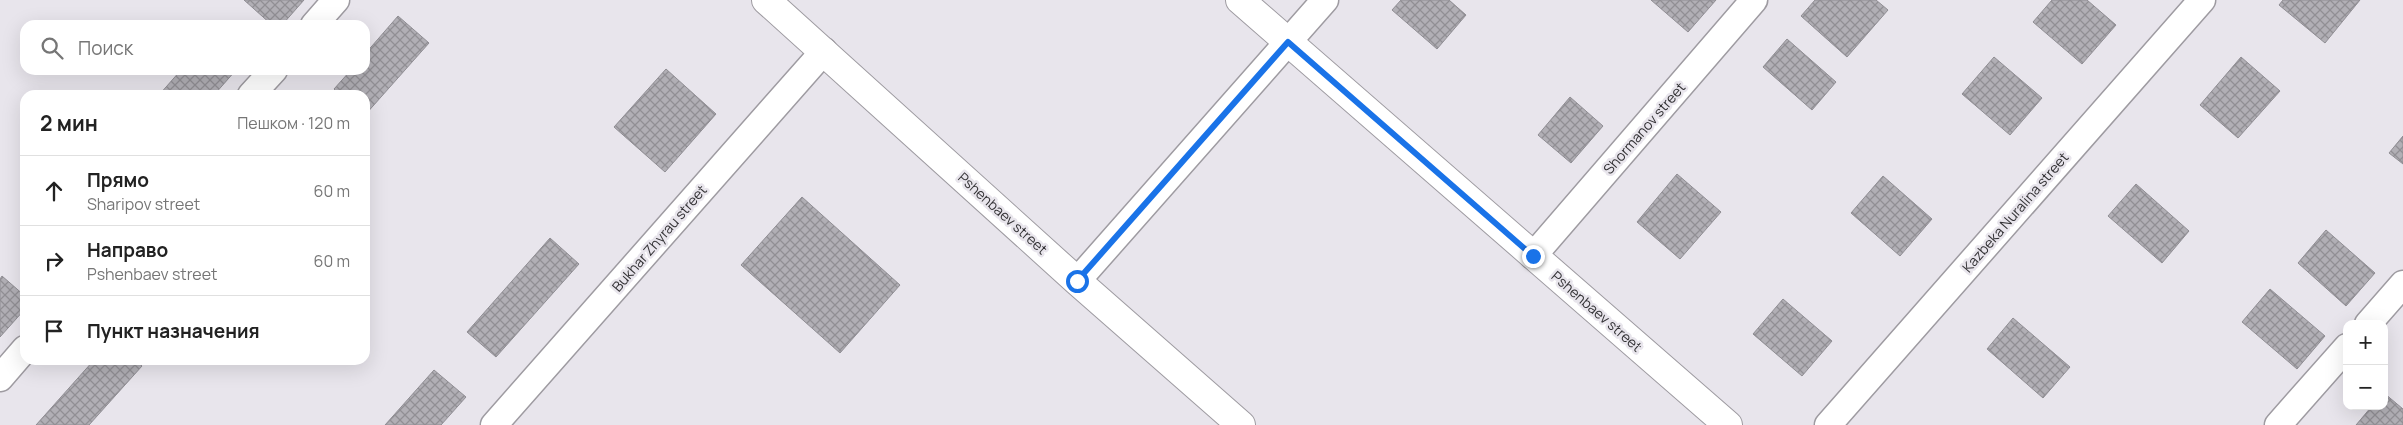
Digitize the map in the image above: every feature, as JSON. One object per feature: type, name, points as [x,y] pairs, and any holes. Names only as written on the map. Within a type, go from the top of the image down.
[{"type":"street","points":[[318,20],[336,0]]},
{"type":"street","name":"Pshenbaev street","points":[[766,0],[1077,281],[1241,425]]},
{"type":"street","name":"Pshenbaev street","points":[[1240,0],[1728,425]]},
{"type":"street","points":[[1077,281],[1325,0]]},
{"type":"street","name":"Shormanov street","points":[[1533,256],[1754,0]]},
{"type":"street","name":"Kazbeka Nuralina street","points":[[1828,425],[2202,0]]},
{"type":"street","name":"Bukhar Zhyrau street","points":[[494,425],[824,51]]},
{"type":"street","points":[[256,90],[269,75]]},
{"type":"street","points":[[2372,320],[2403,284]]},
{"type":"street","points":[[2278,425],[2343,352]]},
{"type":"street","points":[[0,378],[20,356]]},
{"type":"building","points":[[244,0],[304,0],[286,20],[266,20]]},
{"type":"building","points":[[1401,0],[1449,0],[1466,15],[1437,49],[1392,10]]},
{"type":"building","points":[[1651,0],[1716,0],[1688,32]]},
{"type":"building","points":[[1815,0],[1876,0],[1888,10],[1847,57],[1801,16]]},
{"type":"building","points":[[2052,0],[2087,0],[2116,25],[2082,64],[2033,22]]},
{"type":"building","points":[[2283,0],[2360,0],[2325,43],[2279,5]]},
{"type":"building","points":[[398,16],[429,43],[370,109],[370,90],[334,89],[347,75],[370,75],[370,48]]},
{"type":"building","points":[[1787,39],[1836,82],[1812,110],[1763,67]]},
{"type":"building","points":[[1994,57],[2042,98],[2010,135],[1962,94]]},
{"type":"building","points":[[2241,57],[2280,91],[2238,138],[2200,105]]},
{"type":"building","points":[[666,69],[716,114],[665,172],[614,127]]},
{"type":"building","points":[[177,75],[232,75],[218,90],[163,90]]},
{"type":"building","points":[[1570,97],[1603,126],[1571,163],[1538,135]]},
{"type":"building","points":[[2403,136],[2403,164],[2389,153]]},
{"type":"building","points":[[1677,174],[1721,212],[1680,259],[1637,222]]},
{"type":"building","points":[[1883,176],[1932,219],[1900,256],[1851,213]]},
{"type":"building","points":[[2136,184],[2189,231],[2162,263],[2108,216]]},
{"type":"building","points":[[802,197],[900,285],[840,353],[741,265]]},
{"type":"building","points":[[2326,230],[2375,273],[2346,306],[2298,263]]},
{"type":"building","points":[[550,238],[579,264],[496,357],[467,332]]},
{"type":"building","points":[[2,276],[20,292],[20,315],[0,337],[0,279]]},
{"type":"building","points":[[2270,289],[2325,336],[2297,369],[2242,322]]},
{"type":"building","points":[[1783,299],[1832,341],[1802,376],[1753,334]]},
{"type":"building","points":[[2013,318],[2070,367],[2043,398],[1987,349]]},
{"type":"building","points":[[90,365],[142,366],[89,425],[36,425]]},
{"type":"building","points":[[434,370],[466,397],[441,425],[385,425]]},
{"type":"building","points":[[2388,396],[2403,409],[2403,425],[2356,425],[2369,410],[2388,410]]},
{"type":"route","points":[[1077,281],[1288,42],[1533,256]]}]
